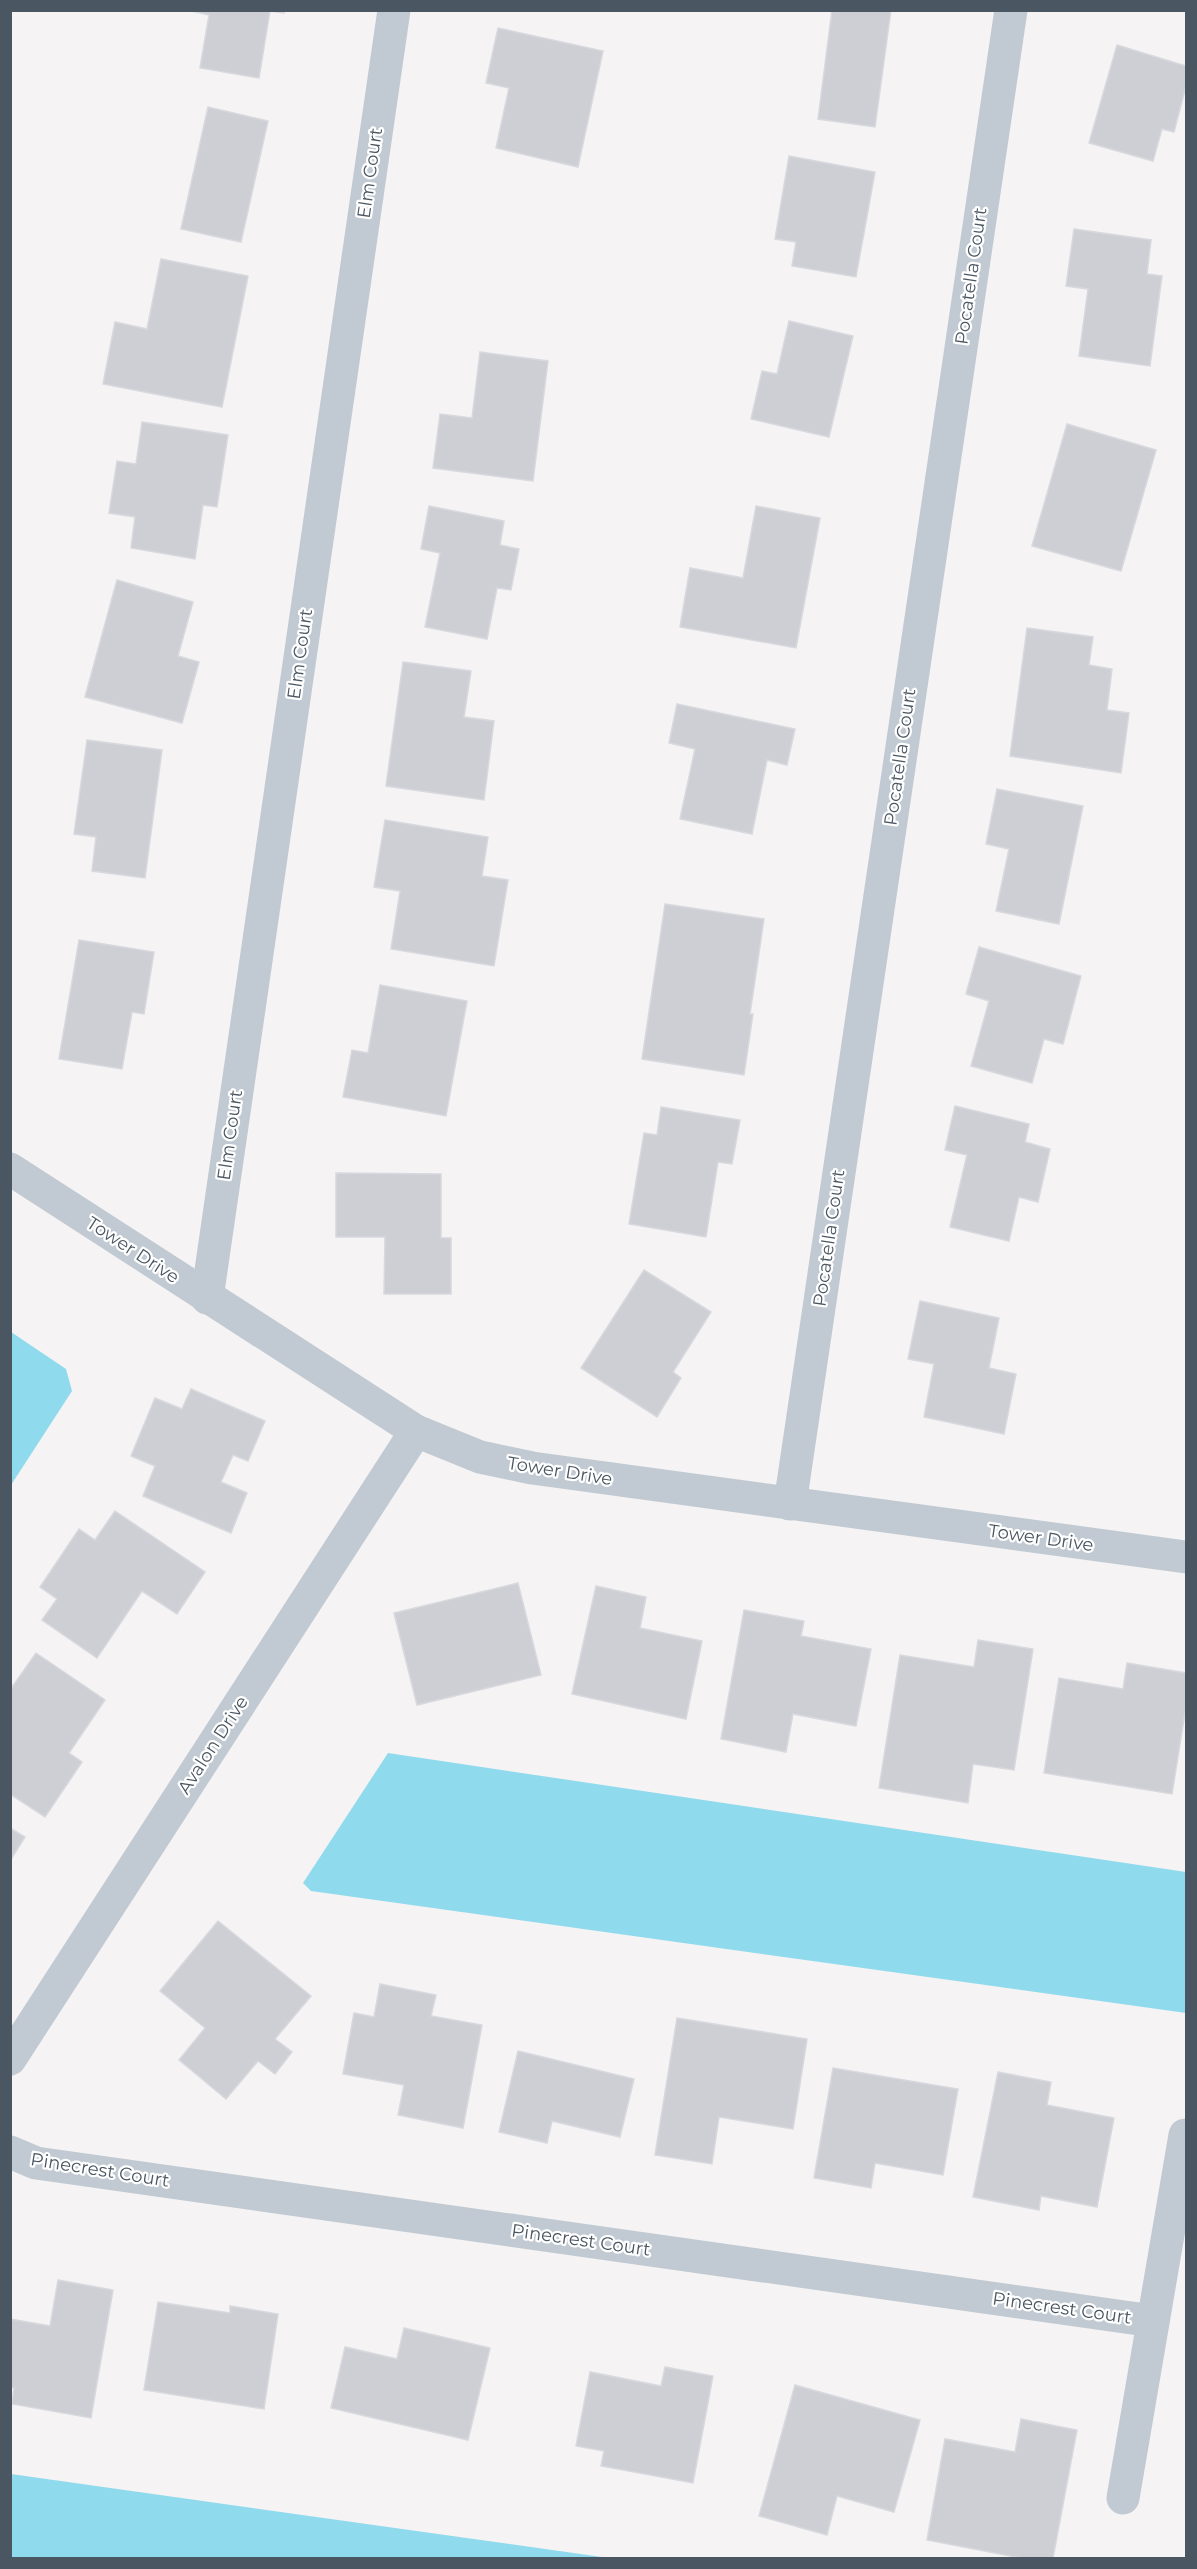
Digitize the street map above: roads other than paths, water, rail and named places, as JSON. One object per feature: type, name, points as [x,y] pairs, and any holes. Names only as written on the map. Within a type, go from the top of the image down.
[{"type":"street","name":"Elm Court","points":[[207,1298],[394,10]]},
{"type":"street","name":"Pocatella Court","points":[[790,1504],[1011,10]]},
{"type":"street","name":"Tower Drive","points":[[10,1170],[416,1431],[480,1457],[532,1468],[1186,1557]]},
{"type":"street","name":"Avalon Drive","points":[[10,2059],[416,1431]]},
{"type":"street","name":"Pinecrest Court","points":[[1123,2498],[1185,2135]]},
{"type":"street","name":"Pinecrest Court","points":[[10,2152],[36,2163],[1153,2321]]},
{"type":"water","points":[[11,1332],[66,1369],[72,1391],[11,1485]]},
{"type":"water","points":[[388,1753],[1186,1872],[1186,2013],[311,1891],[303,1883]]},
{"type":"water","points":[[11,2474],[609,2558],[11,2558]]}]
